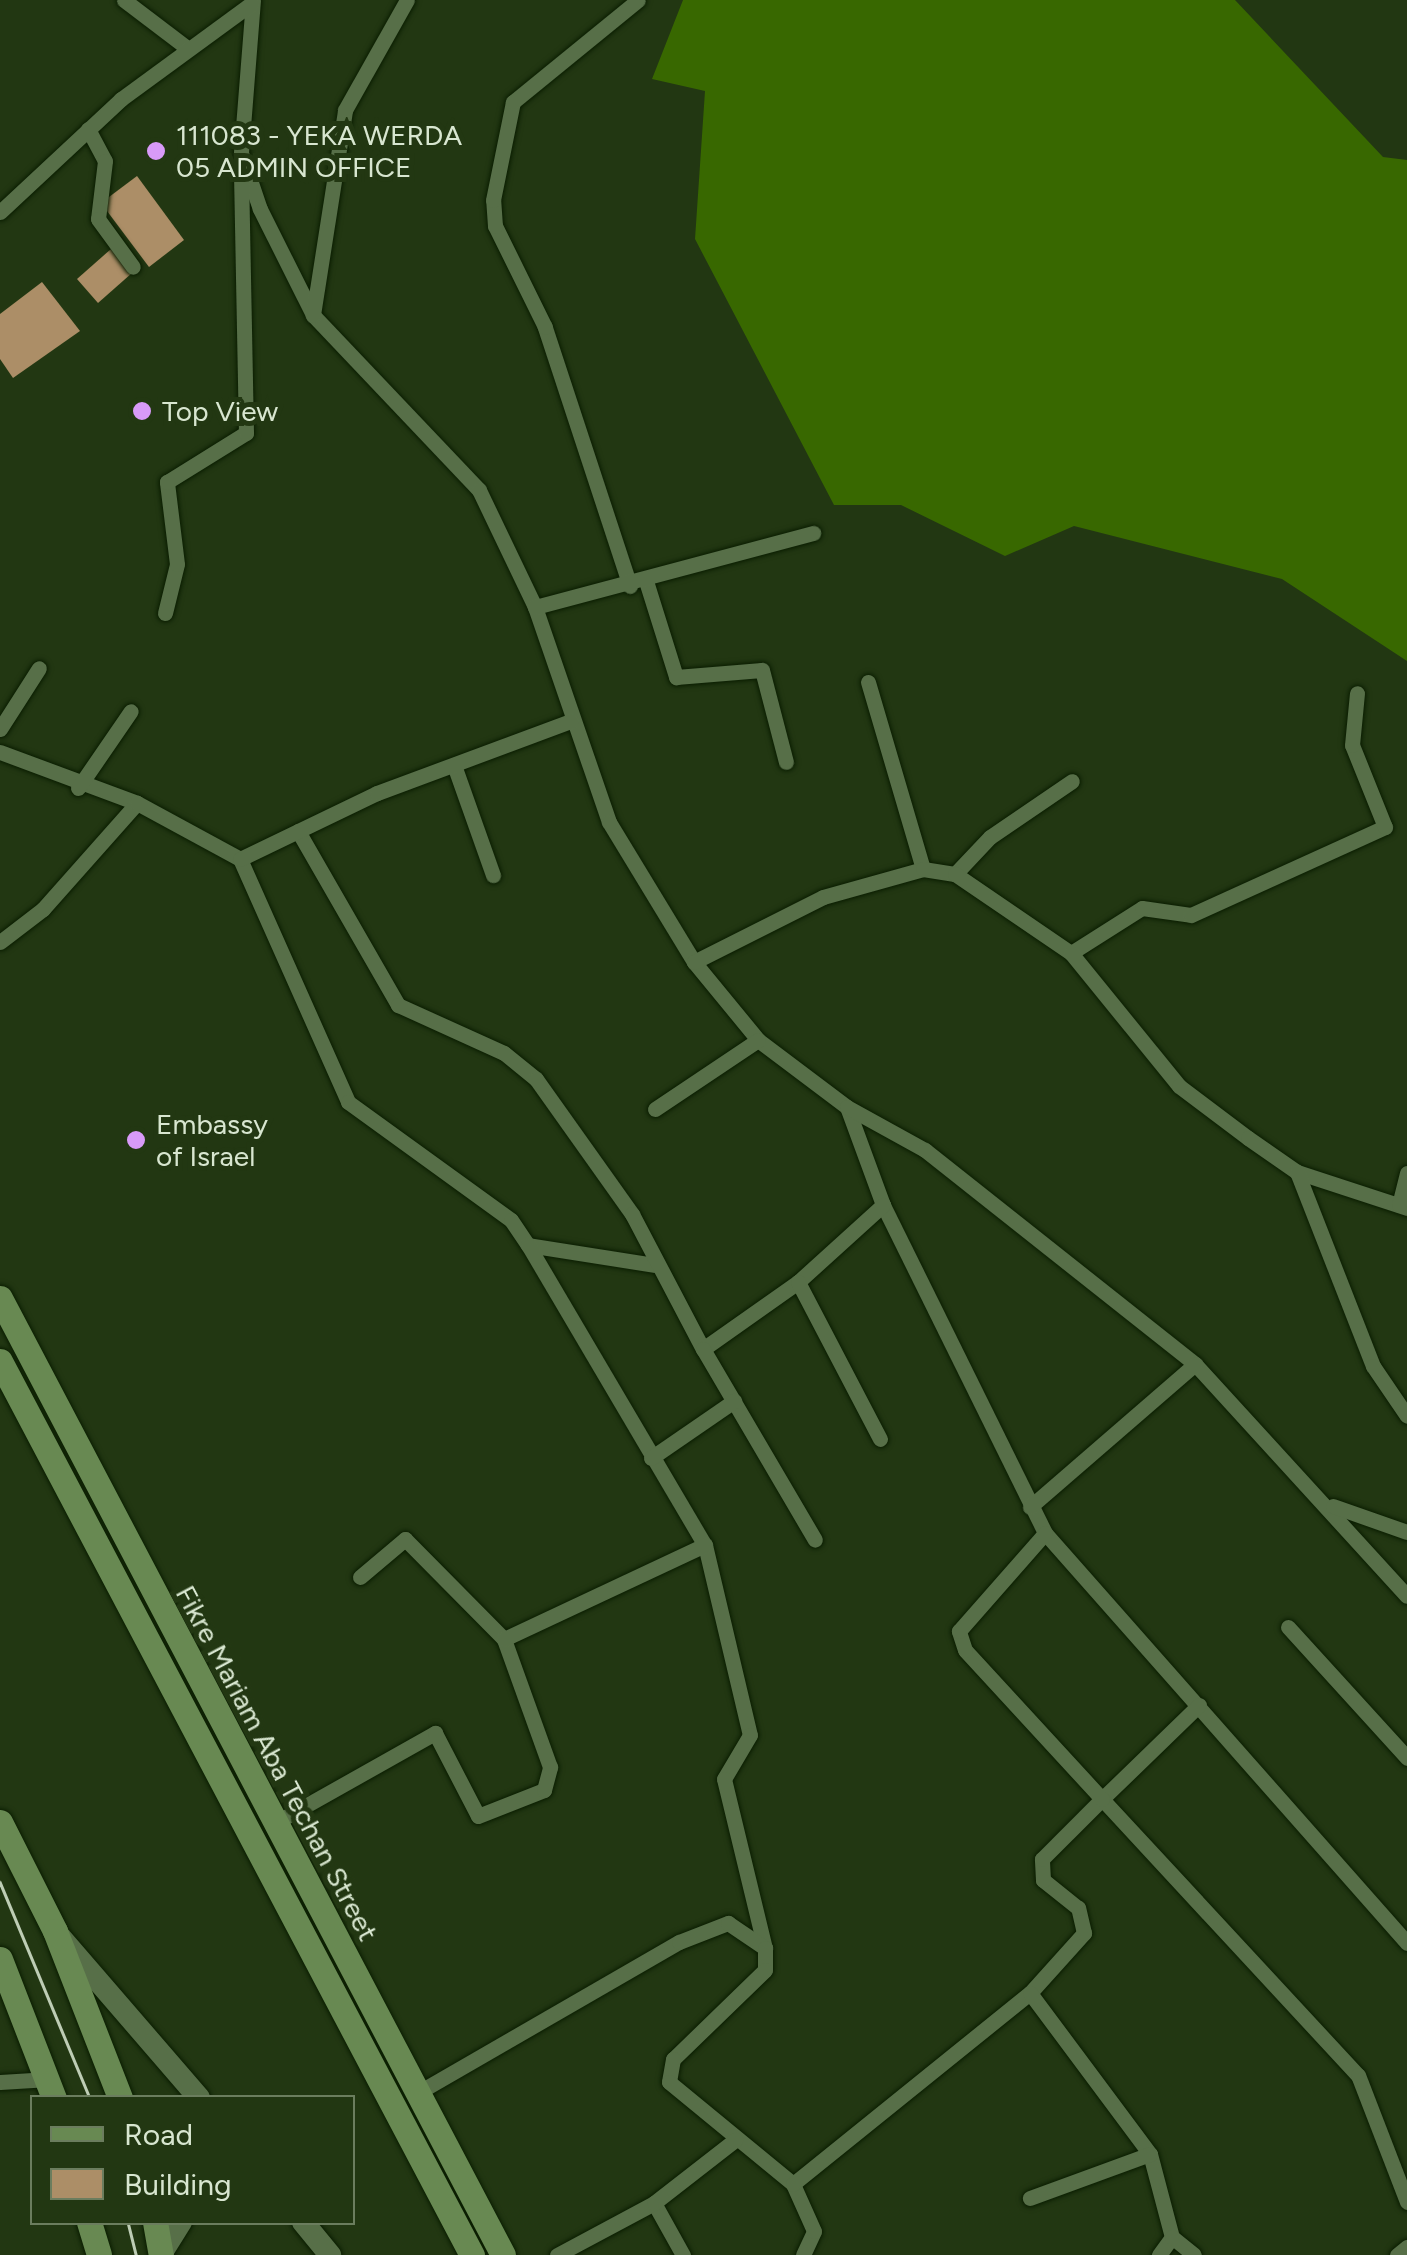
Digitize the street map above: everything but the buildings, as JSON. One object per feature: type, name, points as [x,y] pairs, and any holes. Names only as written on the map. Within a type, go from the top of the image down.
[{"type":"main road","name":"Fikre Mariam Aba Techan Street","points":[[0,1298],[503,2255]]},
{"type":"main road","name":"Fikre Mariam Aba Techan Street","points":[[0,1361],[472,2255]]},
{"type":"main road","points":[[55,1465],[79,1452]]},
{"type":"main road","points":[[0,1822],[56,1932],[119,2095]]},
{"type":"main road","points":[[56,1932],[197,2095]]},
{"type":"main road","points":[[0,1959],[51,2088]]},
{"type":"main road","points":[[91,2225],[99,2255]]},
{"type":"main road","points":[[156,2225],[161,2255]]},
{"type":"main road","points":[[161,2255],[179,2225]]},
{"type":"main road","points":[[305,2225],[330,2255]]},
{"type":"street","points":[[124,0],[186,47]]},
{"type":"street","points":[[312,315],[345,110],[407,0]]},
{"type":"street","points":[[638,0],[512,102],[492,200],[495,226],[546,327],[676,678],[762,670],[786,762]]},
{"type":"street","points":[[0,212],[88,129],[186,47],[252,2]]},
{"type":"street","points":[[165,612],[177,564],[167,482],[246,433],[241,153],[252,2]]},
{"type":"street","points":[[88,129],[104,161],[98,220],[133,267]]},
{"type":"street","points":[[241,153],[312,315],[458,462],[535,607],[571,721],[609,822],[694,962],[758,1040],[847,1106],[925,1150],[1194,1364],[1333,1506],[1407,1596]]},
{"type":"street","points":[[535,607],[638,584],[813,533]]},
{"type":"street","points":[[0,728],[40,668]]},
{"type":"street","points":[[868,682],[923,869]]},
{"type":"street","points":[[1071,953],[1142,908],[1192,914],[1384,826],[1352,745],[1356,693]]},
{"type":"street","points":[[78,788],[131,710]]},
{"type":"street","points":[[240,859],[298,831],[571,721]]},
{"type":"street","points":[[0,752],[78,788],[137,804],[240,859],[303,988],[336,1087],[511,1220],[705,1545],[750,1735],[724,1779],[766,1948],[754,1988],[666,2069],[681,2096],[793,2184],[814,2230],[804,2255]]},
{"type":"street","points":[[454,766],[492,874]]},
{"type":"street","points":[[954,874],[990,837],[1072,781]]},
{"type":"street","points":[[0,942],[43,909],[137,804]]},
{"type":"street","points":[[298,831],[398,1005],[524,1064],[603,1168],[654,1264],[815,1540]]},
{"type":"street","points":[[694,962],[777,913],[923,869],[954,874],[1071,953],[1179,1086],[1297,1172],[1403,1206],[1407,1173]]},
{"type":"street","points":[[654,1109],[758,1040]]},
{"type":"street","points":[[847,1106],[883,1205],[1045,1533],[1406,1946]]},
{"type":"street","points":[[1297,1172],[1373,1366],[1407,1416]]},
{"type":"street","points":[[703,1349],[798,1282],[883,1205]]},
{"type":"street","points":[[528,1244],[654,1264]]},
{"type":"street","points":[[798,1282],[880,1438]]},
{"type":"street","points":[[1030,1506],[1194,1364]]},
{"type":"street","points":[[651,1458],[734,1401]]},
{"type":"street","points":[[1333,1506],[1407,1532]]},
{"type":"street","points":[[1045,1533],[960,1621],[960,1641],[1358,2075],[1407,2202]]},
{"type":"street","points":[[275,1823],[435,1732],[478,1816],[544,1790],[550,1767],[504,1639],[405,1539],[360,1576]]},
{"type":"street","points":[[504,1639],[705,1545]]},
{"type":"street","points":[[1288,1627],[1407,1758]]},
{"type":"street","points":[[793,2184],[1030,1993],[1084,1932],[1078,1908],[1044,1880],[1042,1859],[1199,1705]]},
{"type":"street","points":[[419,2092],[711,1925],[728,1924],[766,1948]]},
{"type":"street","points":[[1030,1993],[1150,2154],[1172,2237],[1194,2255]]},
{"type":"street","points":[[0,2082],[51,2088]]},
{"type":"street","points":[[556,2255],[654,2203],[734,2140]]},
{"type":"street","points":[[1030,2198],[1150,2154]]},
{"type":"street","points":[[654,2203],[683,2255]]},
{"type":"street","points":[[1159,2255],[1172,2237]]},
{"type":"street","points":[[1397,2255],[1407,2247]]},
{"type":"green space","points":[[683,0],[1235,0],[1383,157],[1407,160],[1407,661],[1282,579],[1074,526],[1005,556],[901,505],[834,505],[695,239],[705,91],[652,79]]},
{"type":"tram line","points":[[0,1882],[89,2095]]},
{"type":"tram line","points":[[129,2225],[136,2255]]},
{"type":"place","name":"111083 - YEKA WERDA 05 ADMIN OFFICE","points":[[156,151]]},
{"type":"place","name":"Top View","points":[[142,411]]},
{"type":"place","name":"Embassy of Israel","points":[[136,1140]]}]
